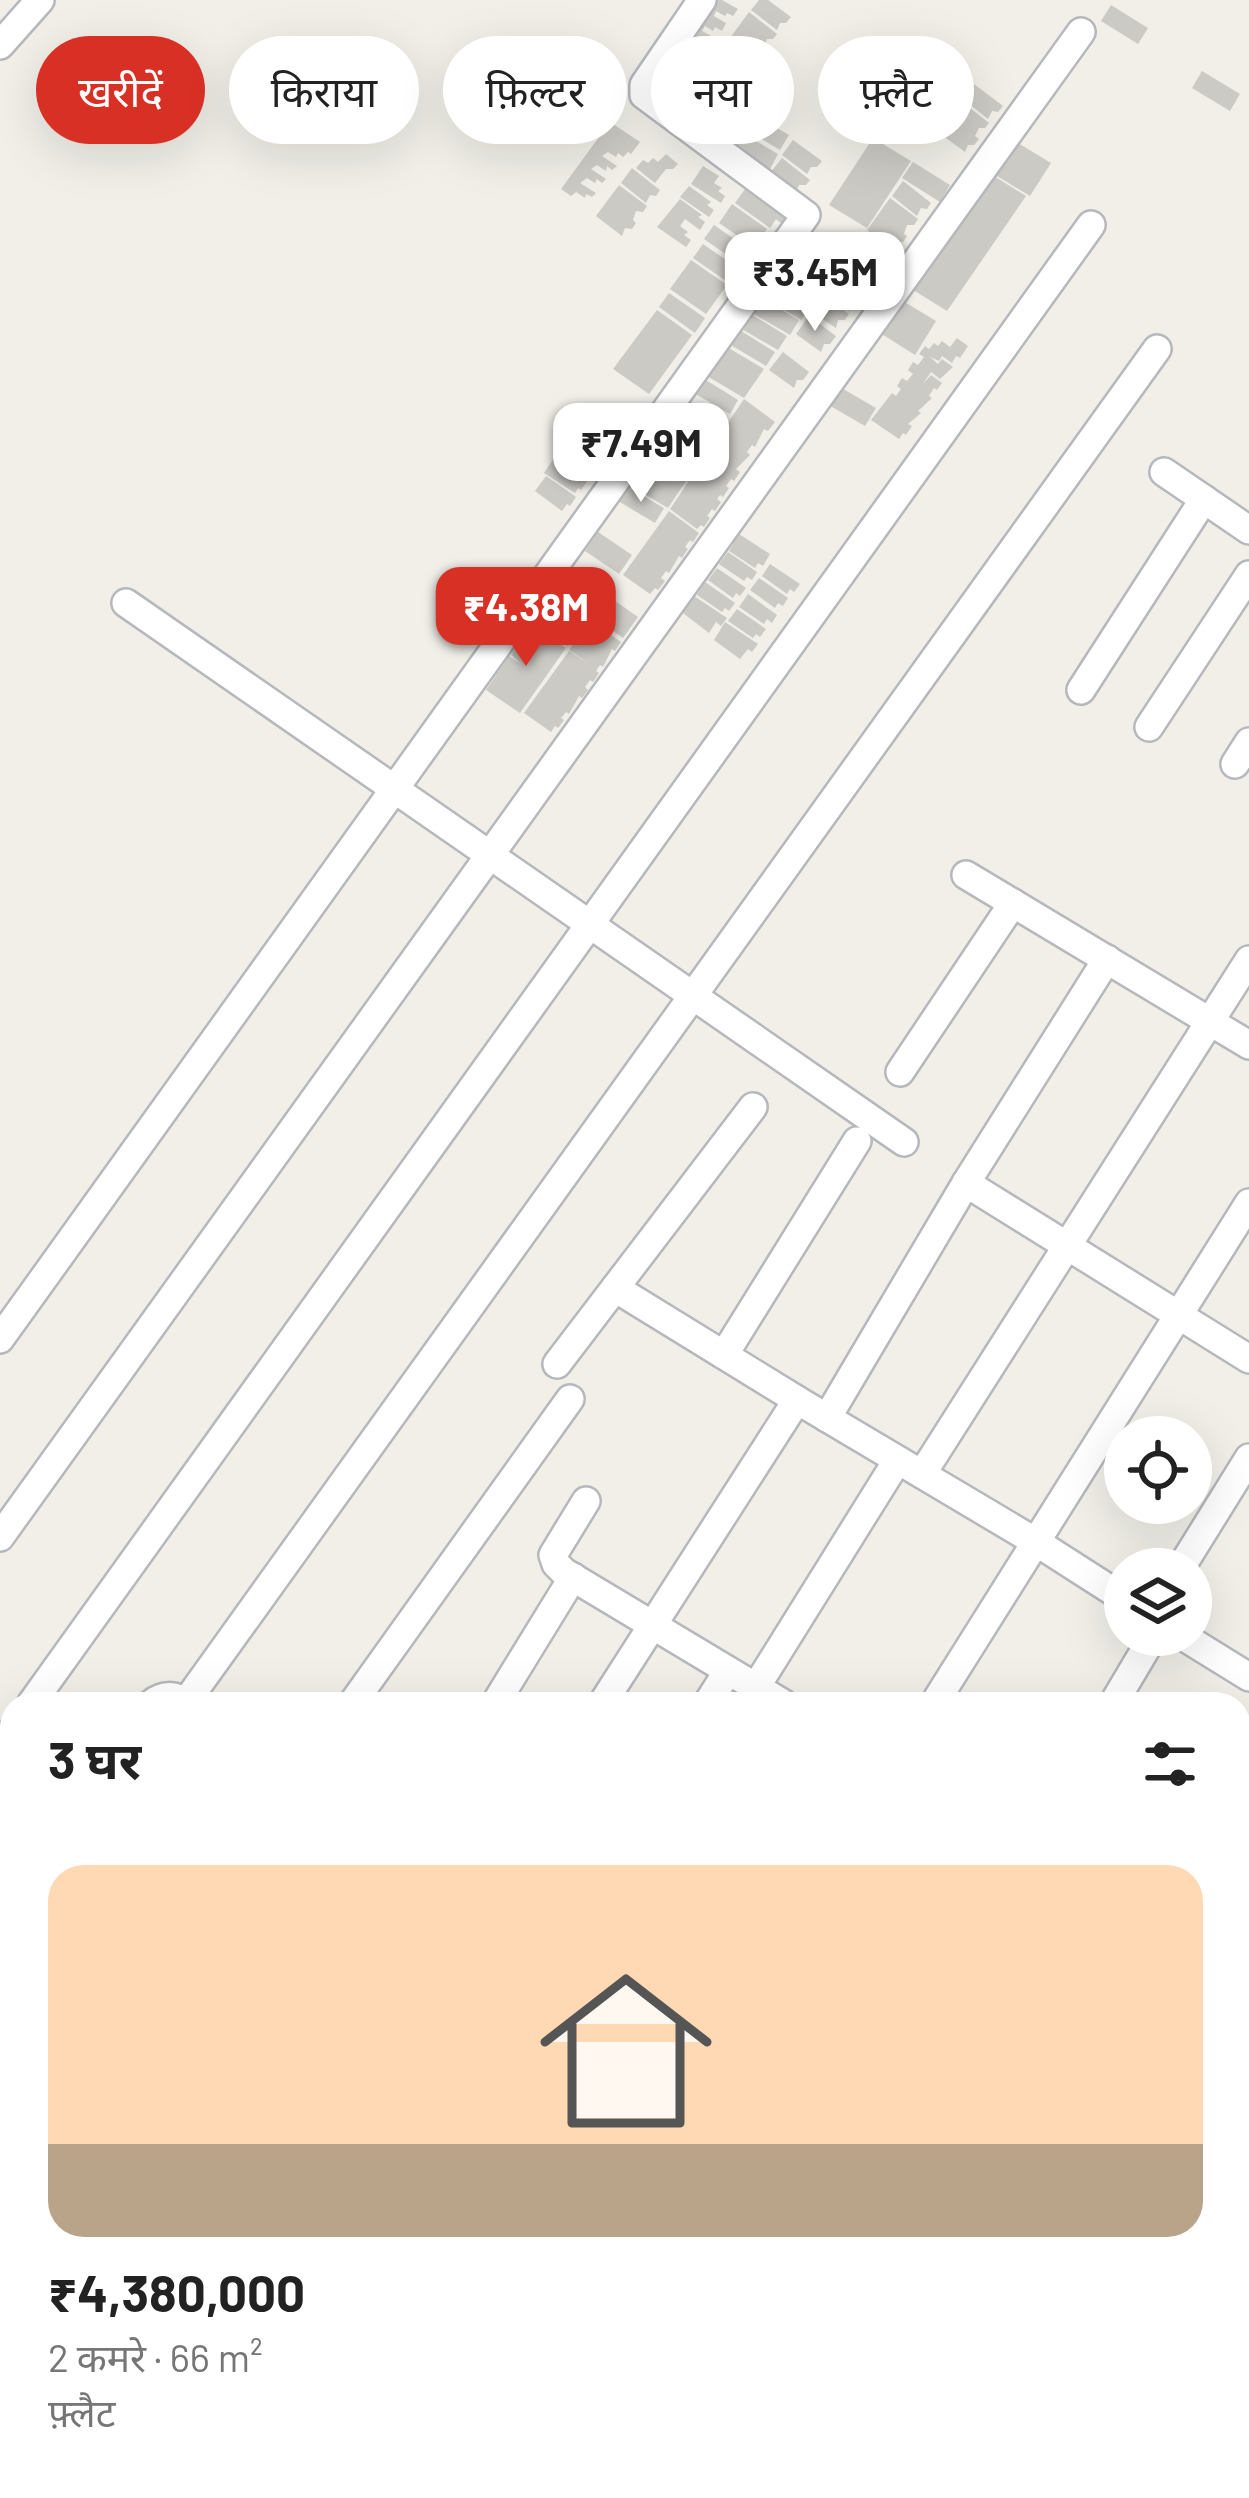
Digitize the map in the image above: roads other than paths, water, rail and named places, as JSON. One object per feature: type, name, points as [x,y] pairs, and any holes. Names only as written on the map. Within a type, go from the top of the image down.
[{"type":"street","points":[[0,44],[40,0]]},
{"type":"street","points":[[0,1339],[806,215],[644,95],[644,85],[702,0]]},
{"type":"street","points":[[0,1537],[1081,32]]},
{"type":"street","points":[[40,1692],[1091,225]]},
{"type":"street","points":[[195,1692],[1156,349]]},
{"type":"street","points":[[1164,472],[1249,530]]},
{"type":"street","points":[[1082,690],[1204,499]]},
{"type":"street","points":[[1149,727],[1249,575]]},
{"type":"street","points":[[126,603],[904,1142]]},
{"type":"street","points":[[966,875],[1249,1045]]},
{"type":"street","points":[[900,1072],[1013,903]]},
{"type":"street","points":[[827,1418],[966,1183],[1107,959]]},
{"type":"street","points":[[756,1687],[1065,1245],[1249,960]]},
{"type":"street","points":[[556,1364],[753,1108]]},
{"type":"street","points":[[724,1355],[857,1141]]},
{"type":"street","points":[[966,1183],[1249,1359]]},
{"type":"street","points":[[942,1692],[1249,1203]]},
{"type":"street","points":[[615,1288],[1104,1586]]},
{"type":"street","points":[[361,1692],[570,1399]]},
{"type":"street","points":[[610,1692],[797,1400]]},
{"type":"street","points":[[1193,1548],[1249,1458]]},
{"type":"street","points":[[586,1501],[553,1555],[556,1564],[764,1692]]},
{"type":"street","points":[[502,1692],[573,1577]]},
{"type":"street","points":[[1212,1652],[1247,1672]]},
{"type":"street","points":[[1120,1692],[1142,1656]]},
{"type":"street","points":[[715,1692],[728,1671]]}]
